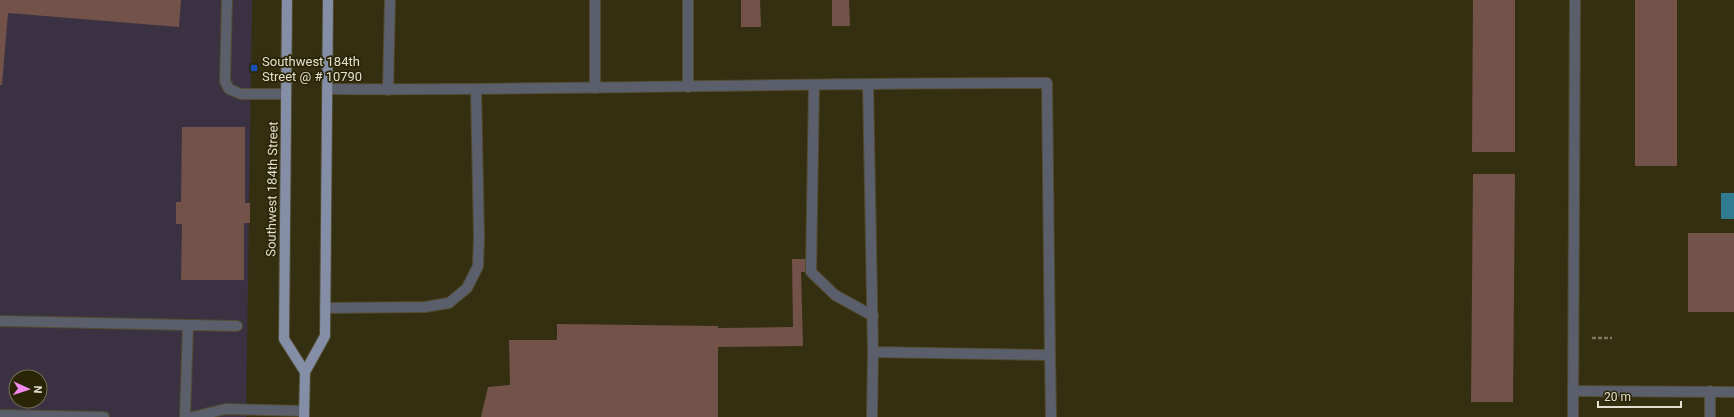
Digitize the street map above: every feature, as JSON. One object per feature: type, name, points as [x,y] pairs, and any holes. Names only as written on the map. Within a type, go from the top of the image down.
[{"type":"main road","name":"Southwest 184th Street","points":[[287,0],[284,339],[305,372]]},
{"type":"main road","points":[[304,414],[305,372],[325,336],[328,0]]},
{"type":"street","points":[[227,0],[225,81],[229,89],[241,94],[286,94]]},
{"type":"street","points":[[388,90],[390,0]]},
{"type":"street","points":[[595,0],[595,88]]},
{"type":"street","points":[[688,0],[688,87]]},
{"type":"street","points":[[1573,417],[1575,0]]},
{"type":"street","points":[[327,89],[388,90],[1047,83],[1051,417]]},
{"type":"street","points":[[868,84],[873,316],[872,417]]},
{"type":"street","points":[[814,85],[811,272],[835,295],[873,316]]},
{"type":"street","points":[[325,308],[425,307],[449,303],[467,288],[478,266],[476,89]]},
{"type":"street","points":[[0,321],[237,326]]},
{"type":"street","points":[[185,417],[188,325]]},
{"type":"street","points":[[873,352],[1050,355]]},
{"type":"street","points":[[1573,391],[1734,392]]},
{"type":"street","points":[[1710,391],[1710,417]]},
{"type":"street","points":[[193,417],[225,409],[304,414]]},
{"type":"street","points":[[0,415],[104,417]]},
{"type":"path","points":[[1587,338],[1612,338]]},
{"type":"shaded area","points":[[0,0],[252,0],[246,417],[0,417]]},
{"type":"water","points":[[1721,193],[1734,193],[1734,219],[1721,219]]},
{"type":"building","points":[[0,0],[181,0],[179,27],[8,13],[2,85],[0,85]]},
{"type":"building","points":[[741,0],[760,0],[761,27],[741,27]]},
{"type":"building","points":[[832,0],[849,0],[850,26],[832,26]]},
{"type":"building","points":[[1473,0],[1515,0],[1515,152],[1472,152]]},
{"type":"building","points":[[1635,0],[1677,0],[1677,166],[1635,166]]},
{"type":"building","points":[[182,127],[245,127],[245,203],[250,203],[250,223],[244,223],[244,280],[181,280],[182,224],[176,224],[176,202],[181,202]]},
{"type":"building","points":[[1473,174],[1515,174],[1513,402],[1471,402]]},
{"type":"building","points":[[1688,233],[1734,233],[1734,312],[1688,312]]},
{"type":"building","points":[[792,259],[811,259],[810,272],[801,272],[803,346],[718,347],[718,417],[481,417],[488,387],[510,385],[509,340],[557,340],[557,324],[718,326],[718,328],[793,327]]},
{"type":"place","name":"Southwest 184th Street @ # 10790","points":[[254,68]]}]
